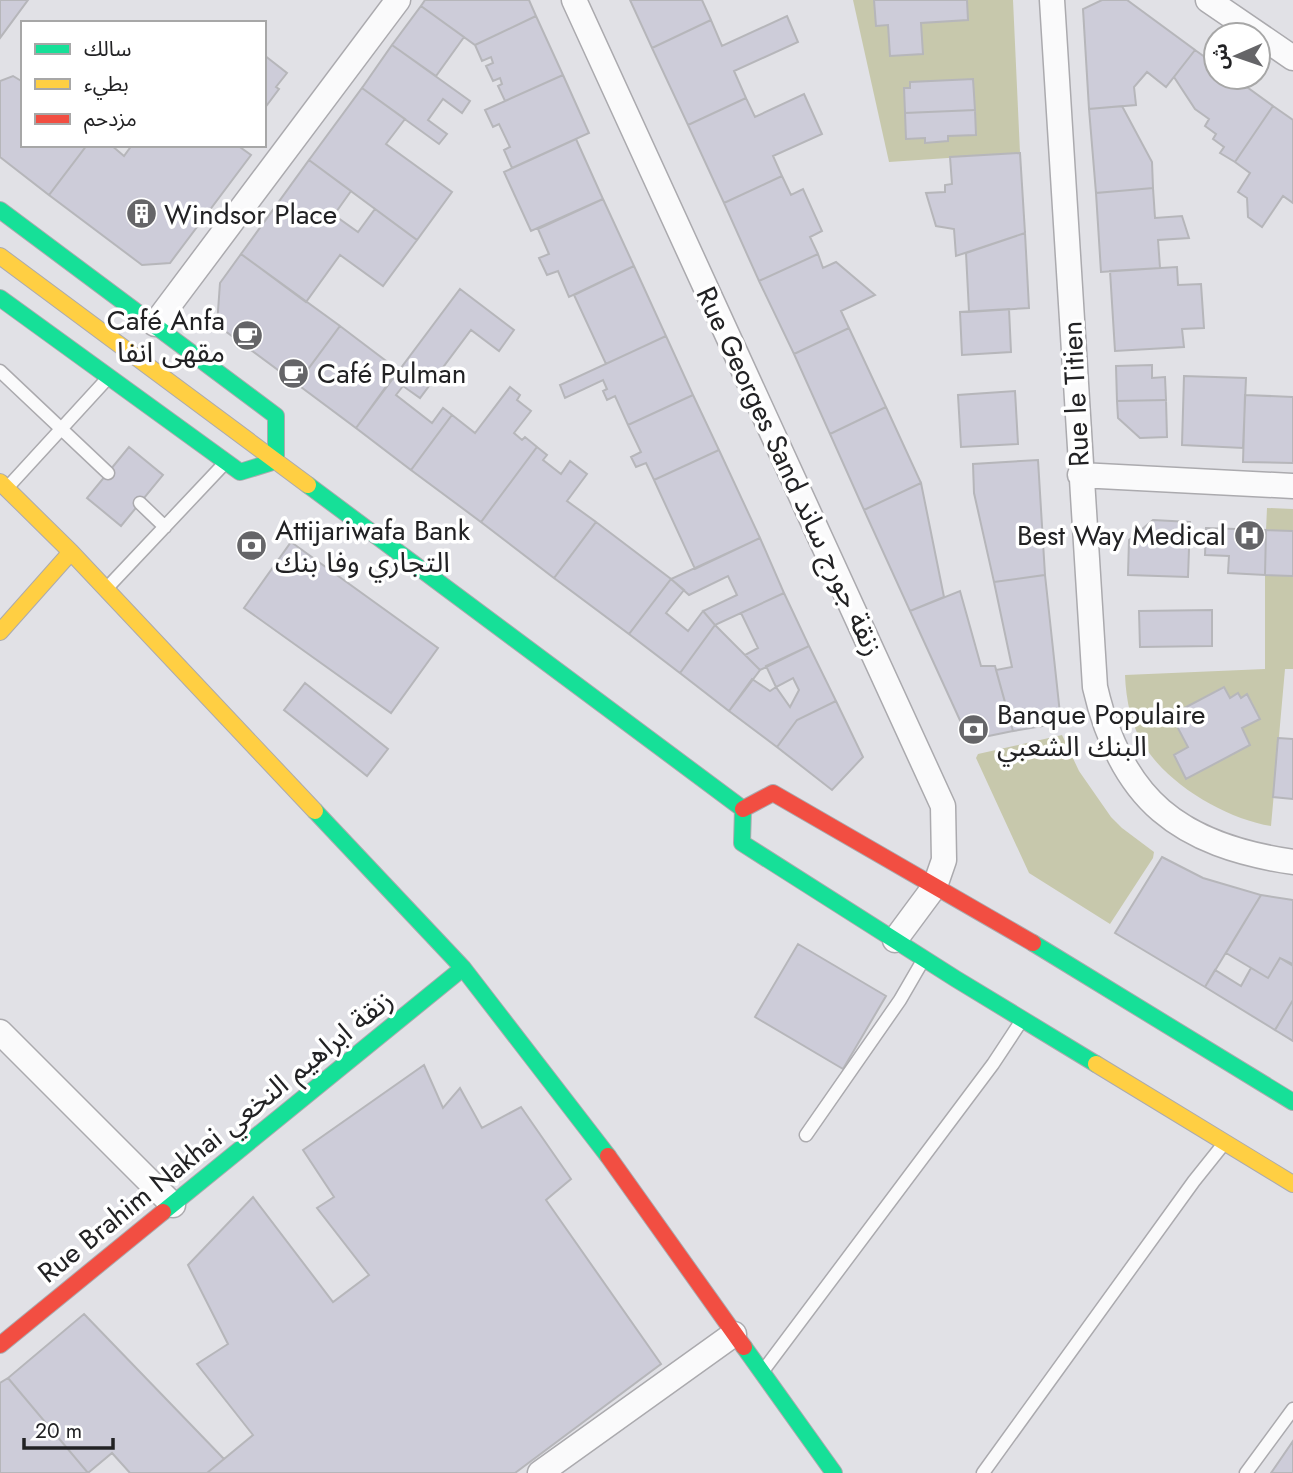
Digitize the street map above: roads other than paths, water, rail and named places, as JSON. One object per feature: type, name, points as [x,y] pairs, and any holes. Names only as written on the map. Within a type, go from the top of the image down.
[{"type":"main road","points":[[0,210],[276,416],[276,460]]},
{"type":"main road","points":[[0,256],[743,808]]},
{"type":"main road","points":[[0,298],[240,472],[276,460]]},
{"type":"main road","points":[[3,485],[71,552],[463,968],[580,1118],[834,1473]]},
{"type":"main road","points":[[0,632],[71,552]]},
{"type":"main road","points":[[743,808],[773,793],[935,886],[1293,1102]]},
{"type":"main road","points":[[743,808],[742,843],[1023,1020],[1293,1185]]},
{"type":"main road","name":"Rue Brahim Nakhai زنقة ابراهيم النخعي","points":[[0,1345],[463,968]]},
{"type":"street","points":[[155,324],[398,0]]},
{"type":"street","name":"Rue Georges Sand زنقة جورج ساند","points":[[575,0],[943,806],[944,860],[935,886],[895,940]]},
{"type":"street","name":"Rue le Titien","points":[[1052,0],[1080,475],[1095,687],[1102,719],[1131,780],[1166,816],[1186,829],[1230,848],[1258,857],[1293,862]]},
{"type":"street","points":[[1208,0],[1293,58]]},
{"type":"street","points":[[1080,475],[1293,485]]},
{"type":"street","points":[[0,1032],[173,1205]]},
{"type":"street","points":[[540,1473],[734,1334]]},
{"type":"lane","points":[[0,371],[108,473]]},
{"type":"lane","points":[[3,485],[61,429],[109,377]]},
{"type":"lane","points":[[106,589],[226,462]]},
{"type":"lane","points":[[140,503],[164,527]]},
{"type":"lane","points":[[806,1135],[900,1000],[924,958]]},
{"type":"lane","points":[[762,1372],[993,1064],[1023,1020]]},
{"type":"lane","points":[[983,1473],[1194,1181],[1225,1143]]},
{"type":"lane","points":[[1246,1473],[1293,1409]]},
{"type":"place","name":"Windsor Place","points":[[141,214]]},
{"type":"place","name":"Café Anfa مقهى انفا","points":[[248,336]]},
{"type":"place","name":"Café Pulman","points":[[294,373]]},
{"type":"place","name":"Best Way Medical","points":[[1249,535]]},
{"type":"place","name":"Attijariwafa Bank التجاري وفا بنك","points":[[252,546]]},
{"type":"place","name":"Banque Populaire البنك الشعبي","points":[[974,730]]}]
